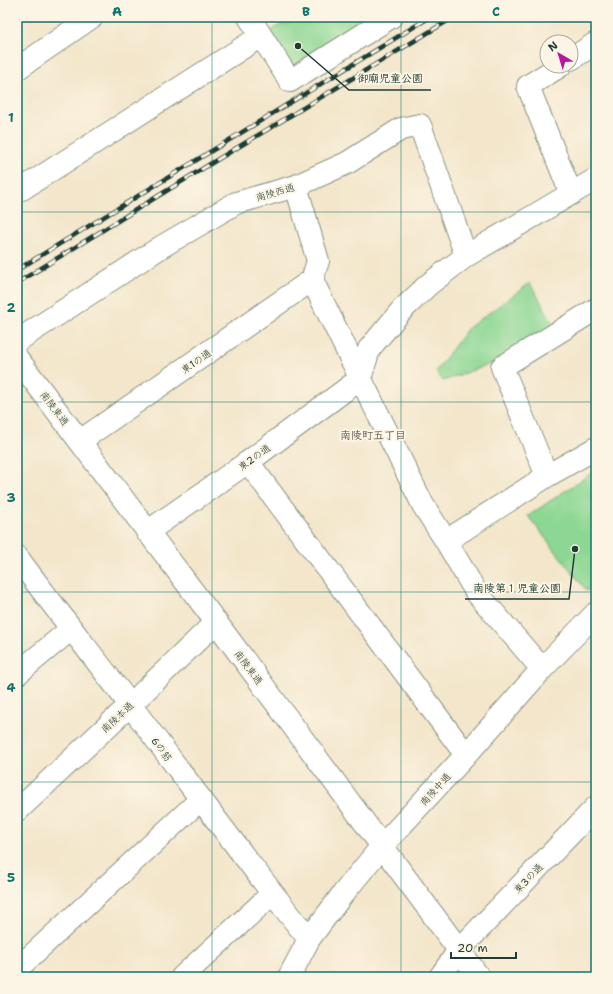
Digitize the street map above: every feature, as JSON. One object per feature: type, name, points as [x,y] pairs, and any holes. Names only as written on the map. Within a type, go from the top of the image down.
[{"type":"street","points":[[17,69],[92,17]]},
{"type":"street","points":[[248,17],[290,82],[391,17]]},
{"type":"street","points":[[17,190],[22,189],[261,36]]},
{"type":"street","points":[[579,54],[596,43]]},
{"type":"street","points":[[547,74],[528,86],[571,194]]},
{"type":"street","name":"南陵西通","points":[[17,341],[161,247],[236,203],[296,186],[347,163],[401,129],[420,125],[466,256]]},
{"type":"street","points":[[360,379],[369,348],[400,311],[428,285],[466,256],[596,178]]},
{"type":"street","points":[[296,186],[318,261],[312,280],[423,505],[476,592],[542,669]]},
{"type":"street","name":"東1の通","points":[[80,441],[312,280]]},
{"type":"street","points":[[547,476],[502,367],[596,309]]},
{"type":"street","name":"南陵東通","points":[[17,358],[216,622],[479,977]]},
{"type":"street","name":"東2の通","points":[[147,532],[248,462],[360,379]]},
{"type":"street","points":[[446,541],[547,476],[596,448]]},
{"type":"street","points":[[248,462],[466,755]]},
{"type":"street","name":"6の筋","points":[[17,557],[130,705],[200,800],[272,894],[309,939]]},
{"type":"street","name":"南陵中通","points":[[289,977],[309,939],[342,895],[382,846],[466,755],[542,669],[596,613]]},
{"type":"street","name":"南陵本通","points":[[17,811],[216,622]]},
{"type":"street","points":[[17,674],[71,629]]},
{"type":"street","points":[[17,969],[200,800]]},
{"type":"street","name":"東3の通","points":[[440,977],[459,950],[596,807]]},
{"type":"street","points":[[182,977],[272,894]]},
{"type":"green space","points":[[298,17],[370,17],[289,68],[265,35],[281,24],[288,24]]},
{"type":"green space","points":[[530,283],[554,325],[493,363],[443,381],[436,371],[467,329]]},
{"type":"green space","points":[[596,470],[596,581],[587,591],[528,516]]},
{"type":"railway","points":[[17,270],[430,17]]},
{"type":"railway","points":[[17,283],[215,161],[454,17]]},
{"type":"place","name":"御廟児童公園","points":[[298,46]]},
{"type":"place","name":"南陵第１児童公園","points":[[575,549]]},
{"type":"district","name":"南陵町五丁目","points":[[373,435]]}]
